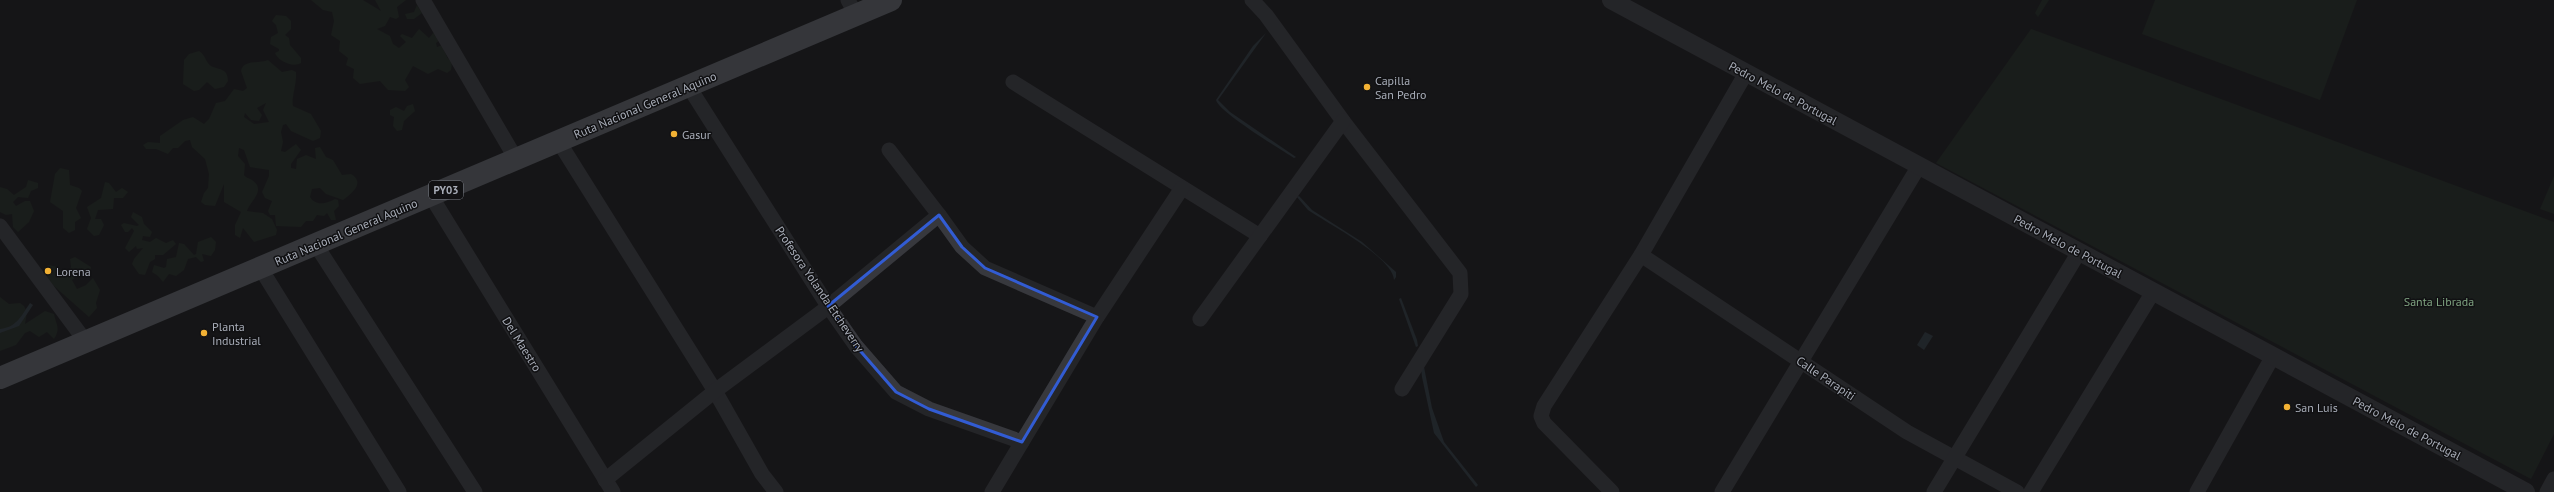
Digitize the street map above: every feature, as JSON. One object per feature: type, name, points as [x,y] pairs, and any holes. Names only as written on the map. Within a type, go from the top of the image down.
[{"type":"highway","name":"Ruta Nacional General Aquino","points":[[0,378],[689,87],[852,8],[891,0]]},
{"type":"street","points":[[423,0],[516,159]]},
{"type":"street","points":[[1252,0],[1266,15],[1343,121],[1460,272],[1461,294],[1402,389]]},
{"type":"street","name":"Pedro Melo de Portugal","points":[[1611,0],[2526,492]]},
{"type":"street","points":[[1612,492],[1544,423],[1541,416],[1544,406],[1641,255],[1746,73]]},
{"type":"street","points":[[1013,82],[1260,236]]},
{"type":"street","name":"Profesora Yolanda Etcheverry","points":[[689,87],[828,306],[856,346],[896,392],[929,409],[1022,442]]},
{"type":"street","points":[[1200,319],[1343,121]]},
{"type":"street","points":[[559,142],[715,391],[762,474],[776,492]]},
{"type":"street","points":[[889,150],[962,247],[985,268],[1097,317]]},
{"type":"street","points":[[1722,492],[1919,166]]},
{"type":"street","points":[[992,492],[1097,317],[1182,188]]},
{"type":"street","name":"Del Maestro","points":[[431,196],[609,486]]},
{"type":"street","points":[[609,486],[715,391],[828,306],[939,215]]},
{"type":"street","points":[[0,226],[86,342]]},
{"type":"street","points":[[316,245],[475,492]]},
{"type":"street","points":[[1934,492],[2080,252]]},
{"type":"street","name":"Calle Parapiti","points":[[1641,255],[1907,432],[2017,492]]},
{"type":"street","points":[[261,269],[399,492]]},
{"type":"street","points":[[2031,492],[2153,292]]},
{"type":"street","points":[[2197,492],[2273,356]]},
{"type":"street","points":[[2547,492],[2554,479]]},
{"type":"highlighted area","points":[[939,215],[962,247],[985,268],[1097,317],[1022,442],[929,409],[896,392],[856,346],[828,306]]},
{"type":"green space","points":[[311,0],[363,0],[381,11],[375,0],[406,0],[397,7],[399,17],[396,19],[390,17],[385,26],[377,29],[390,36],[393,44],[399,48],[406,42],[400,36],[402,34],[412,38],[419,29],[429,38],[434,32],[440,40],[436,43],[437,47],[442,45],[447,57],[452,63],[451,70],[447,73],[438,69],[428,74],[413,66],[405,80],[409,87],[405,91],[388,90],[380,81],[360,84],[353,78],[354,69],[346,65],[348,58],[339,51],[340,41],[331,35],[334,21],[332,12],[323,10]]},
{"type":"green space","points":[[2042,0],[2049,0],[2038,17],[2035,13]]},
{"type":"green space","points":[[2155,0],[2357,0],[2320,100],[2142,34]]},
{"type":"green space","points":[[417,5],[422,13],[414,19],[407,19],[405,14],[414,12]]},
{"type":"green space","points":[[276,15],[286,16],[291,21],[291,29],[285,35],[289,38],[290,45],[301,58],[301,63],[294,65],[282,61],[275,53],[279,51],[279,49],[270,44],[271,37],[278,33],[276,25],[272,21]]},
{"type":"green space","name":"Santa Librada","points":[[2031,29],[2554,222],[2554,434],[2531,479],[1936,163]]},
{"type":"green space","points":[[199,51],[203,54],[209,65],[225,72],[228,77],[228,81],[224,87],[215,89],[207,82],[199,90],[194,91],[183,84],[184,60],[189,54]]},
{"type":"green space","points":[[268,60],[282,72],[292,70],[296,72],[293,106],[311,114],[321,131],[320,138],[313,141],[291,131],[286,124],[283,125],[281,132],[283,142],[281,151],[285,152],[296,144],[301,150],[291,164],[291,168],[296,169],[297,159],[306,155],[316,159],[315,148],[320,147],[326,157],[333,160],[342,175],[351,174],[355,177],[357,185],[353,192],[343,200],[326,194],[320,188],[312,189],[310,197],[315,202],[321,203],[335,199],[338,200],[339,206],[334,211],[336,220],[331,220],[327,213],[324,216],[317,215],[313,221],[306,221],[301,227],[276,226],[275,215],[270,215],[268,211],[272,201],[265,198],[262,192],[269,176],[269,170],[250,167],[244,150],[239,148],[238,156],[245,164],[244,175],[252,180],[258,188],[258,192],[247,211],[263,213],[272,219],[277,230],[276,235],[254,242],[243,228],[240,238],[235,235],[235,225],[241,212],[224,202],[224,184],[215,206],[205,205],[201,202],[204,193],[208,188],[209,174],[205,159],[192,147],[190,140],[185,141],[178,148],[173,148],[168,154],[156,149],[146,149],[143,145],[148,142],[160,143],[160,136],[183,120],[193,117],[204,124],[209,119],[216,103],[225,101],[234,89],[243,91],[247,88],[241,71],[242,67],[248,63]],"holes":[[[266,103],[263,110],[269,122],[254,124],[244,117],[245,113],[251,120],[259,121],[262,115],[257,108]]]},
{"type":"green space","points":[[413,104],[415,111],[404,121],[402,130],[397,131],[393,126],[394,117],[390,115],[390,110],[396,107],[404,111],[407,106]]},
{"type":"green space","points":[[60,168],[69,170],[70,185],[79,188],[82,191],[76,208],[81,218],[75,222],[75,230],[69,233],[63,228],[63,211],[50,202],[55,174]]},
{"type":"green space","points":[[2554,176],[2554,214],[2540,209]]},
{"type":"green space","points":[[28,180],[38,183],[38,188],[31,191],[28,198],[18,197],[13,202],[16,206],[25,201],[30,201],[34,211],[29,222],[18,232],[13,227],[12,214],[6,215],[0,212],[0,187],[7,189],[14,195],[26,187]]},
{"type":"green space","points":[[105,182],[109,183],[116,192],[122,188],[128,192],[123,198],[114,198],[113,209],[98,210],[95,219],[101,219],[104,225],[99,235],[94,236],[87,229],[91,218],[87,207],[101,198]]},
{"type":"green space","points":[[133,212],[142,217],[144,224],[152,232],[150,237],[143,236],[142,240],[150,242],[156,238],[166,243],[173,240],[176,244],[163,255],[155,255],[155,259],[150,262],[145,275],[139,274],[132,264],[143,248],[137,249],[136,246],[129,252],[125,248],[134,231],[132,228],[128,232],[125,232],[121,225],[124,223],[137,226],[139,225],[131,217]]},
{"type":"green space","points":[[211,237],[216,242],[215,250],[211,256],[202,254],[204,261],[201,262],[196,257],[188,259],[184,270],[176,276],[169,274],[163,282],[152,272],[154,265],[164,268],[166,267],[167,259],[176,257],[179,243],[184,244],[194,255],[196,254],[198,242]]},
{"type":"green space","points":[[75,257],[91,267],[90,272],[86,274],[81,273],[72,280],[77,289],[86,285],[93,278],[100,290],[96,303],[97,308],[89,317],[46,279],[43,272],[45,267],[49,265],[57,267],[62,273],[69,271],[71,267],[70,259]]},
{"type":"green space","points":[[0,297],[9,304],[20,303],[24,306],[27,312],[25,324],[45,311],[54,314],[58,329],[54,339],[47,332],[39,337],[30,331],[25,333],[16,345],[0,351]]},
{"type":"shaded area","points":[[1266,33],[1218,100],[1230,112],[1296,157],[1294,158],[1227,113],[1216,100],[1253,46]]},
{"type":"shaded area","points":[[1299,196],[1312,210],[1362,242],[1396,272],[1396,277],[1394,280],[1391,271],[1383,261],[1358,241],[1308,210],[1297,197]]},
{"type":"shaded area","points":[[1401,298],[1417,340],[1418,346],[1416,347],[1399,299]]},
{"type":"shaded area","points":[[30,303],[33,305],[19,326],[0,333],[0,329],[11,326],[18,320]]},
{"type":"shaded area","points":[[1925,332],[1933,336],[1924,350],[1917,345]]},
{"type":"shaded area","points":[[1424,367],[1432,408],[1444,442],[1478,485],[1476,487],[1434,433],[1422,377],[1421,368]]},
{"type":"place","name":"Capilla San Pedro","points":[[1367,87]]},
{"type":"place","name":"Gasur","points":[[674,134]]},
{"type":"place","name":"Lorena","points":[[48,271]]},
{"type":"place","name":"Planta Industrial","points":[[204,333]]},
{"type":"place","name":"San Luis","points":[[2287,407]]}]
